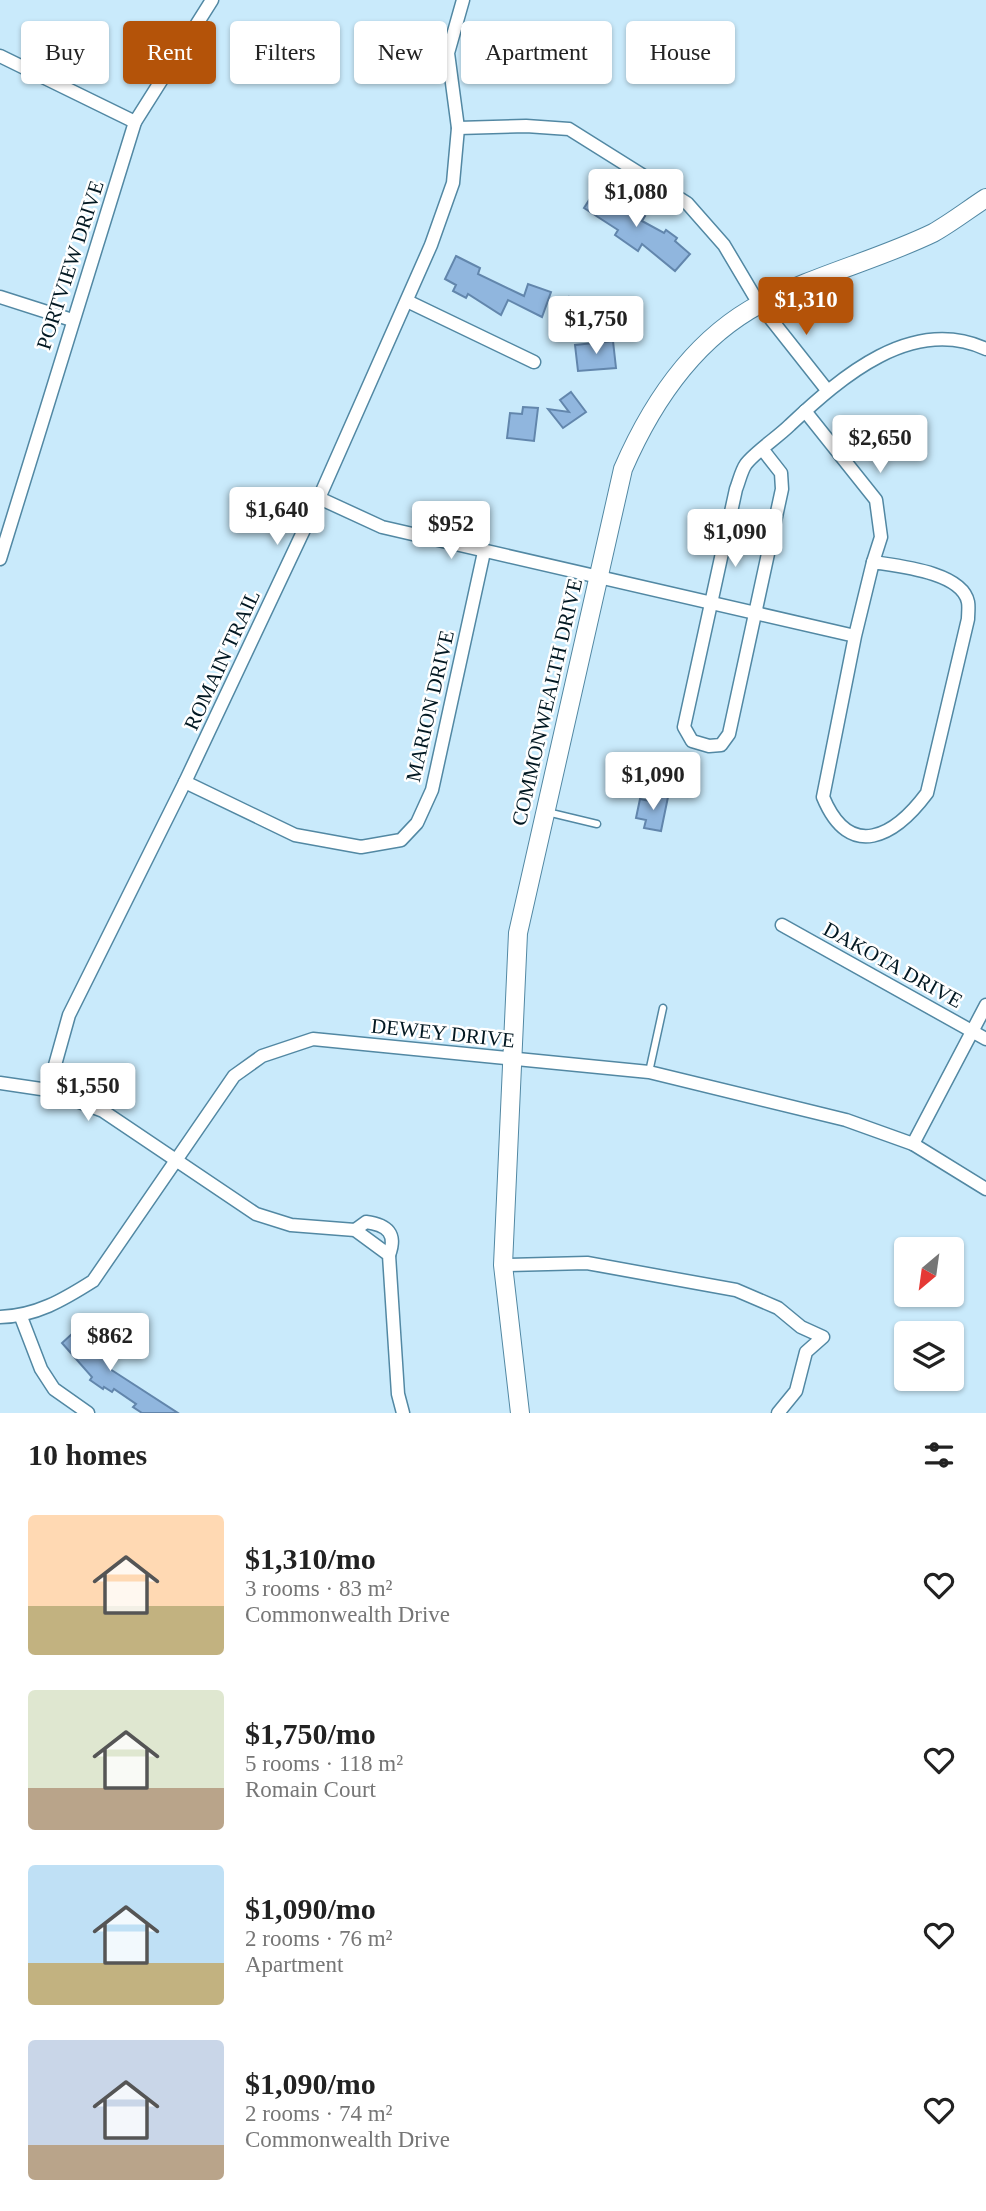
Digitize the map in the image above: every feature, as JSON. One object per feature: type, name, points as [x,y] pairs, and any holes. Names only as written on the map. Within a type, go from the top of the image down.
[{"type":"street","name":"PORTVIEW DRIVE","points":[[0,559],[135,122],[212,0]]},
{"type":"street","name":"ROMAIN TRAIL","points":[[48,1090],[69,1015],[186,782],[318,498],[407,301],[453,183],[458,128],[448,53],[463,0]]},
{"type":"street","points":[[0,56],[135,122]]},
{"type":"street","points":[[458,128],[526,126],[569,130],[687,203],[724,245],[759,304],[827,390]]},
{"type":"street","name":"COMMONWEALTH DRIVE","points":[[520,1413],[503,1265],[518,933],[624,469],[643,424],[683,367],[709,341],[759,304],[934,232],[986,198]]},
{"type":"street","points":[[0,297],[72,320]]},
{"type":"street","points":[[407,301],[534,362]]},
{"type":"street","points":[[763,450],[781,473],[782,489],[729,734],[721,745],[709,746],[691,741],[684,727],[736,489],[746,464],[827,390],[872,359],[914,341],[966,339],[986,349]]},
{"type":"street","points":[[805,411],[876,500],[881,537],[873,562],[855,636],[823,797],[832,820],[846,831],[864,837],[886,834],[911,815],[927,793],[936,764],[968,619],[968,600],[957,584],[926,572],[873,562]]},
{"type":"street","points":[[318,498],[382,527],[855,636]]},
{"type":"street","points":[[0,506],[14,510]]},
{"type":"street","name":"MARION DRIVE","points":[[186,782],[295,835],[361,847],[401,840],[417,823],[432,790],[484,552]]},
{"type":"street","name":"DAKOTA DRIVE","points":[[782,925],[986,1039]]},
{"type":"street","points":[[913,1144],[986,1005]]},
{"type":"street","name":"DEWEY DRIVE","points":[[0,1317],[21,1317],[59,1303],[93,1281],[234,1076],[262,1056],[313,1039],[649,1072],[846,1120],[913,1144],[986,1189]]},
{"type":"street","points":[[0,1083],[48,1090],[103,1111],[256,1214],[292,1225],[355,1230],[388,1255]]},
{"type":"street","points":[[355,1230],[366,1222],[381,1224],[392,1233],[394,1243],[388,1255],[398,1394],[404,1413]]},
{"type":"street","points":[[503,1265],[587,1264],[736,1290],[778,1308],[801,1327],[823,1337],[806,1352],[796,1391],[778,1413]]},
{"type":"street","points":[[21,1317],[41,1369],[54,1390],[88,1413]]},
{"type":"lane","points":[[545,812],[597,824]]},
{"type":"lane","points":[[649,1072],[663,1008]]},
{"type":"shaded area","points":[[642,764],[672,771],[667,793],[636,785]]},
{"type":"building","points":[[598,186],[630,211],[632,208],[645,216],[642,221],[664,233],[666,230],[677,238],[675,241],[690,254],[675,271],[642,244],[638,251],[615,235],[618,230],[584,208]]},
{"type":"building","points":[[456,256],[480,268],[478,274],[524,296],[528,284],[551,292],[542,317],[508,300],[501,315],[468,294],[466,298],[453,291],[456,285],[445,279]]},
{"type":"building","points":[[569,297],[592,316],[577,335],[554,314]]},
{"type":"building","points":[[613,341],[616,368],[578,371],[575,345]]},
{"type":"building","points":[[571,392],[586,412],[563,428],[548,409],[569,412],[560,400]]},
{"type":"building","points":[[523,407],[538,408],[534,441],[507,438],[510,413],[522,414]]},
{"type":"building","points":[[652,794],[668,797],[661,831],[644,828],[646,820],[636,818],[640,799],[650,801]]},
{"type":"building","points":[[84,1323],[92,1331],[87,1335],[100,1350],[97,1353],[113,1364],[110,1369],[178,1413],[142,1413],[133,1407],[136,1404],[114,1389],[112,1392],[104,1387],[103,1389],[90,1380],[92,1377],[62,1343]]}]
